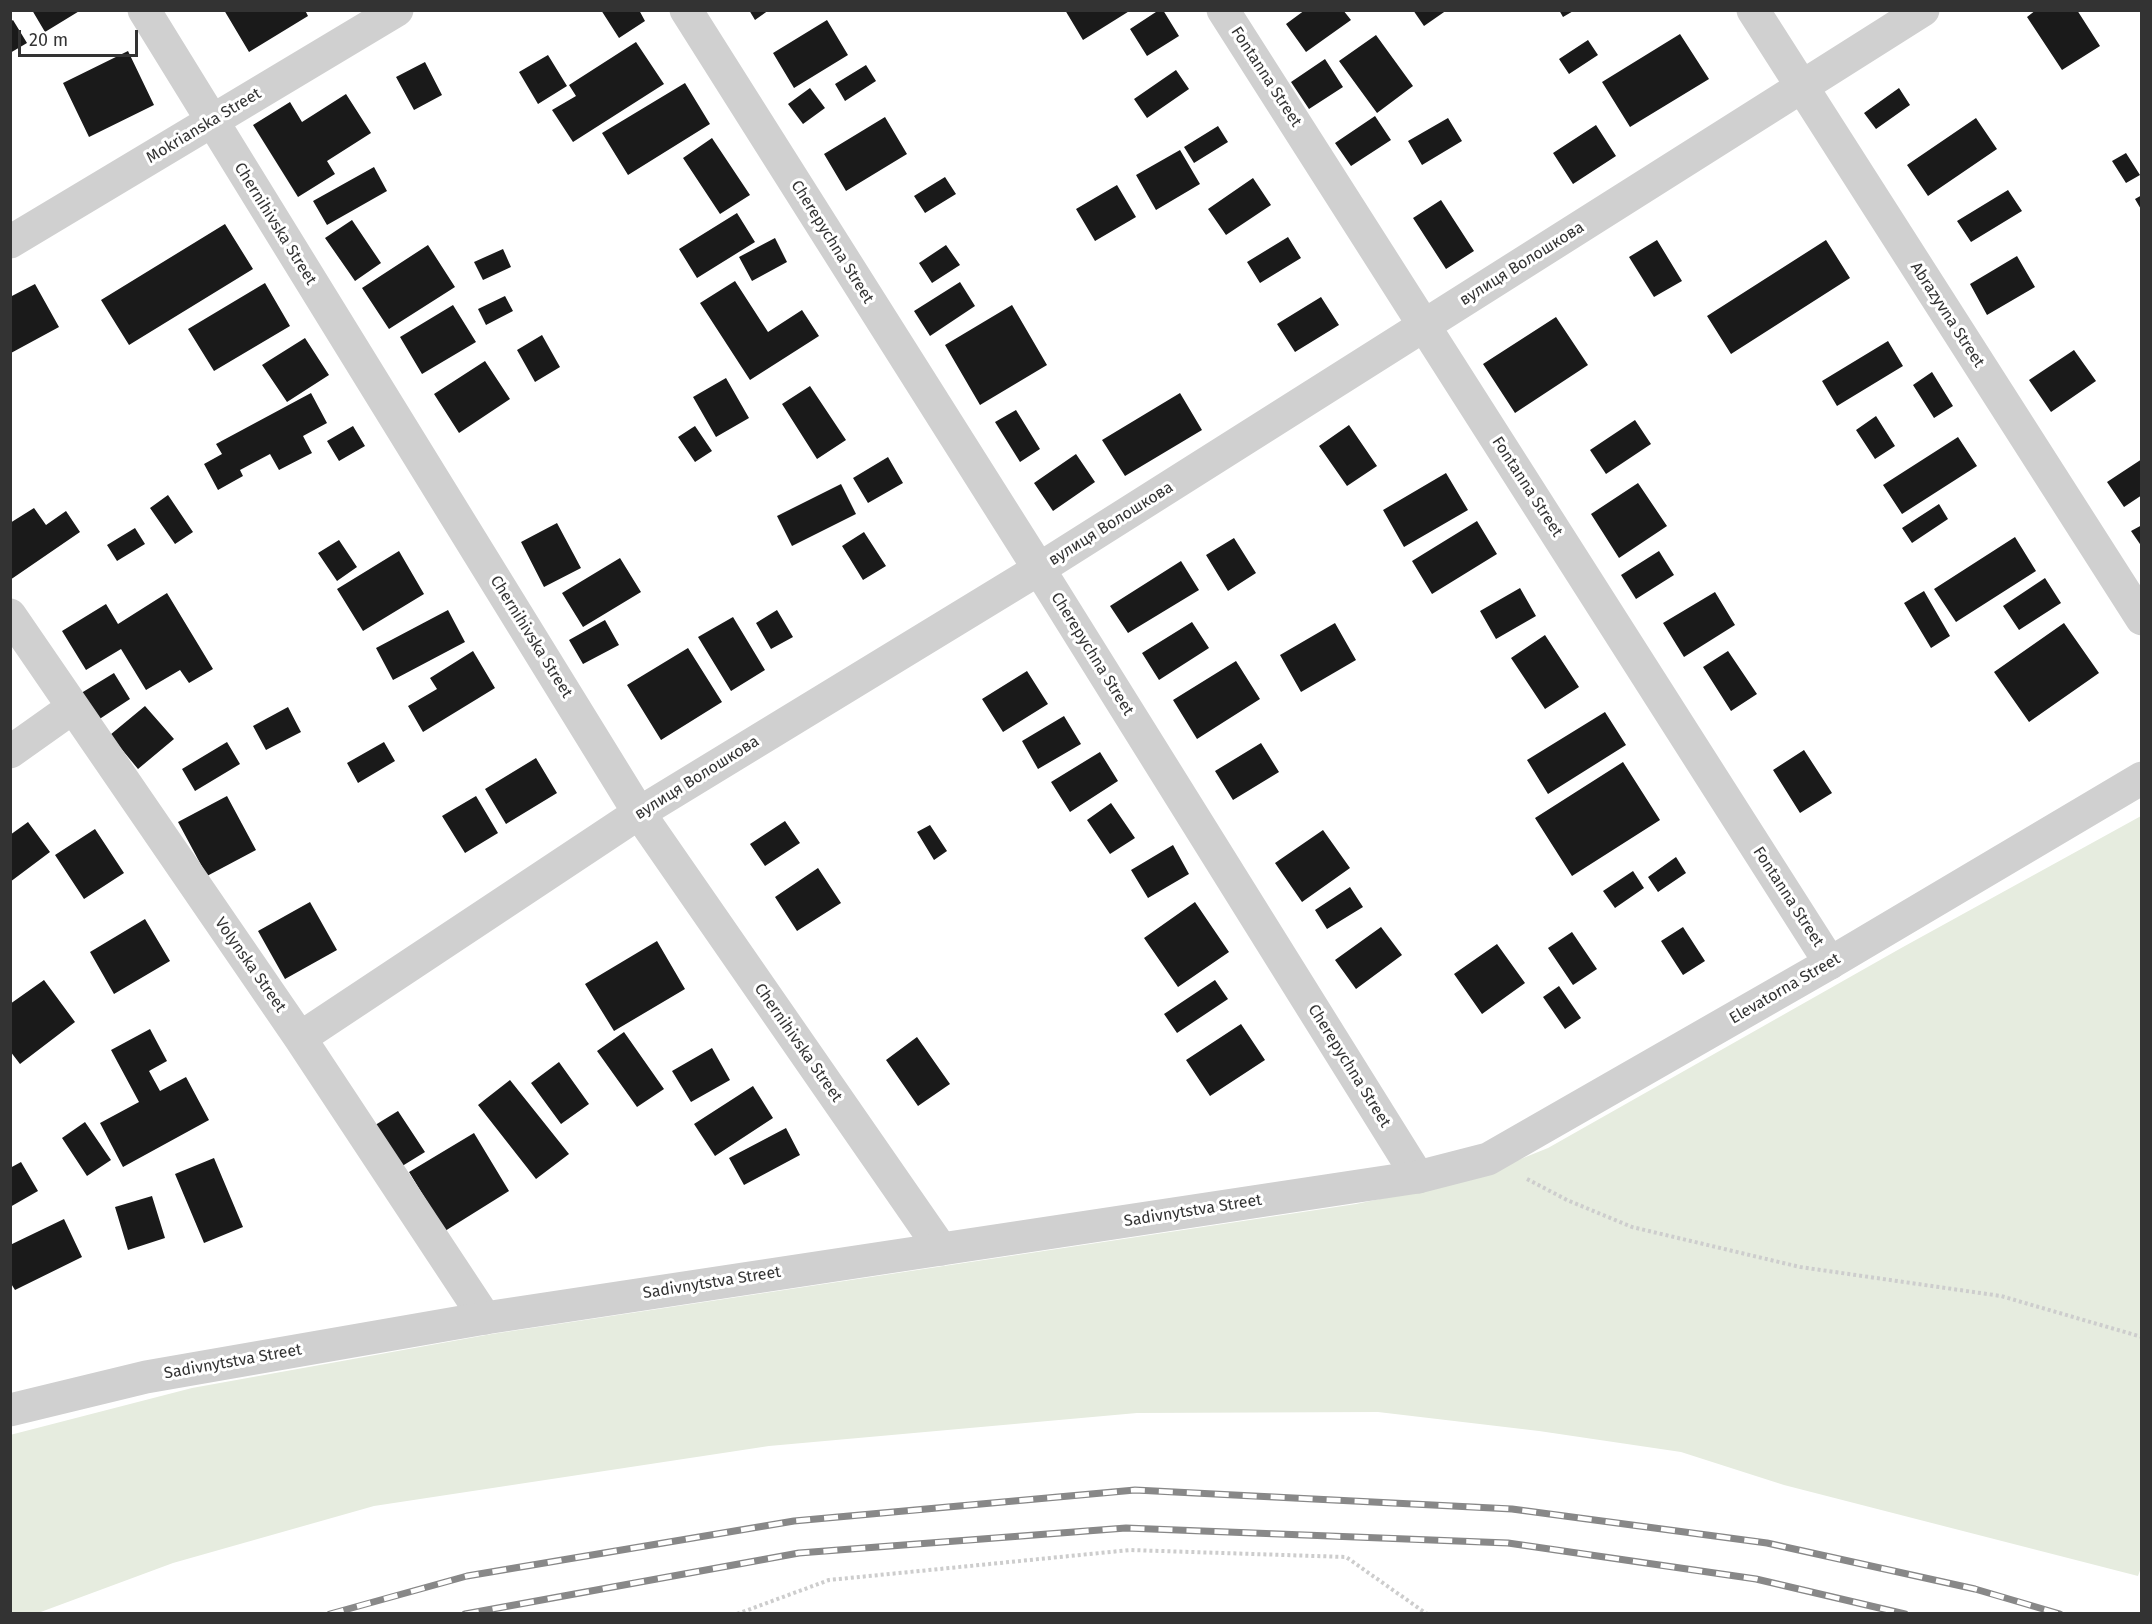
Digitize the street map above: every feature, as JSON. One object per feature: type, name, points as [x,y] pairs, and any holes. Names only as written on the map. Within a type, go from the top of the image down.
[{"type":"street","name":"Chernihivska Street","points":[[144,10],[639,813],[941,1249]]},
{"type":"street","name":"Mokrianska Street","points":[[10,242],[397,10]]},
{"type":"street","name":"Cherepychna Street","points":[[686,10],[1039,569],[1418,1177]]},
{"type":"street","name":"Fontanna Street","points":[[1223,10],[1830,963]]},
{"type":"street","name":"Abrazyvna Street","points":[[1753,10],[2142,619]]},
{"type":"street","name":"вулиця Волошкова","points":[[300,1038],[639,813],[1039,569],[1923,10]]},
{"type":"street","name":"Volynska Street","points":[[10,615],[300,1038],[485,1318]]},
{"type":"street","points":[[10,752],[72,708]]},
{"type":"street","name":"Elevatorna Street","points":[[1418,1177],[1488,1159],[1830,963],[2142,777]]},
{"type":"street","name":"Sadivnytstva Street","points":[[10,1410],[146,1377],[485,1318],[1418,1177]]},
{"type":"path","points":[[1488,1159],[1567,1200],[1632,1227],[1800,1267],[2001,1296],[2142,1337]]},
{"type":"path","points":[[737,1614],[829,1580],[1130,1550],[1346,1557],[1427,1614]]},
{"type":"shaded area","points":[[2141,816],[2142,1565],[2138,1576],[1784,1485],[1681,1452],[1539,1431],[1378,1412],[1137,1413],[769,1446],[374,1506],[173,1563],[38,1613],[11,1613],[10,1435],[192,1388],[492,1334],[1356,1204],[1466,1181],[1548,1148],[1903,947]]},
{"type":"building","points":[[32,10],[81,10],[45,32]]},
{"type":"building","points":[[224,10],[305,10],[308,16],[249,52]]},
{"type":"building","points":[[601,10],[639,10],[645,21],[619,38]]},
{"type":"building","points":[[749,10],[769,10],[755,20]]},
{"type":"building","points":[[1065,10],[1131,10],[1083,40]]},
{"type":"building","points":[[1159,10],[1163,10],[1179,36],[1147,56],[1130,29]]},
{"type":"building","points":[[1305,10],[1343,10],[1351,20],[1306,52],[1286,24]]},
{"type":"building","points":[[1413,10],[1447,10],[1424,26]]},
{"type":"building","points":[[1559,10],[1575,10],[1563,17]]},
{"type":"building","points":[[2036,10],[2077,10],[2100,46],[2062,70],[2027,17]]},
{"type":"building","points":[[13,20],[27,43],[10,53],[10,22]]},
{"type":"building","points":[[827,20],[848,55],[794,88],[773,53]]},
{"type":"building","points":[[1680,34],[1709,79],[1630,127],[1602,82]]},
{"type":"building","points":[[1376,35],[1413,86],[1377,113],[1339,61]]},
{"type":"building","points":[[1588,40],[1598,55],[1569,74],[1559,59]]},
{"type":"building","points":[[636,42],[664,84],[573,142],[552,110],[576,96],[569,85]]},
{"type":"building","points":[[128,51],[154,105],[89,137],[63,83]]},
{"type":"building","points":[[548,55],[567,86],[538,104],[519,72]]},
{"type":"building","points":[[1325,59],[1343,87],[1309,109],[1291,82]]},
{"type":"building","points":[[425,62],[442,95],[414,110],[396,77]]},
{"type":"building","points":[[866,65],[876,81],[845,101],[835,84]]},
{"type":"building","points":[[1176,70],[1189,89],[1147,118],[1134,99]]},
{"type":"building","points":[[685,83],[710,124],[628,175],[602,133]]},
{"type":"building","points":[[810,88],[825,108],[803,124],[788,104]]},
{"type":"building","points":[[1899,88],[1910,105],[1876,129],[1864,113]]},
{"type":"building","points":[[346,94],[371,133],[327,161],[335,174],[298,197],[253,125],[290,102],[302,122]]},
{"type":"building","points":[[1375,116],[1391,140],[1351,166],[1335,143]]},
{"type":"building","points":[[885,117],[907,154],[846,191],[824,154]]},
{"type":"building","points":[[1448,118],[1462,141],[1422,165],[1408,141]]},
{"type":"building","points":[[1976,118],[1997,149],[1928,196],[1907,165]]},
{"type":"building","points":[[1596,125],[1616,156],[1573,184],[1553,153]]},
{"type":"building","points":[[1218,126],[1228,142],[1194,163],[1184,147]]},
{"type":"building","points":[[712,138],[750,195],[720,214],[683,158]]},
{"type":"building","points":[[1180,150],[1200,184],[1156,210],[1136,175]]},
{"type":"building","points":[[2126,153],[2140,175],[2126,183],[2112,161]]},
{"type":"building","points":[[374,167],[387,191],[327,225],[313,201]]},
{"type":"building","points":[[945,177],[956,194],[925,213],[914,196]]},
{"type":"building","points":[[1253,178],[1271,205],[1226,235],[1208,209]]},
{"type":"building","points":[[1117,185],[1136,217],[1095,241],[1076,209]]},
{"type":"building","points":[[2008,190],[2022,211],[1971,242],[1957,221]]},
{"type":"building","points":[[2142,195],[2142,211],[2135,199]]},
{"type":"building","points":[[1441,200],[1474,251],[1446,269],[1413,218]]},
{"type":"building","points":[[737,213],[755,242],[697,278],[679,249]]},
{"type":"building","points":[[352,220],[381,263],[355,281],[325,238]]},
{"type":"building","points":[[225,224],[253,269],[129,345],[101,300]]},
{"type":"building","points":[[1288,237],[1301,258],[1260,283],[1247,262]]},
{"type":"building","points":[[775,238],[787,262],[752,281],[739,257]]},
{"type":"building","points":[[1657,240],[1682,281],[1654,297],[1629,257]]},
{"type":"building","points":[[1826,240],[1850,278],[1731,354],[1707,316]]},
{"type":"building","points":[[428,245],[455,287],[389,329],[362,288]]},
{"type":"building","points":[[946,245],[960,265],[932,283],[919,263]]},
{"type":"building","points":[[503,249],[511,267],[483,280],[474,262]]},
{"type":"building","points":[[2017,256],[2035,287],[1987,315],[1970,284]]},
{"type":"building","points":[[735,281],[768,332],[802,310],[819,336],[750,380],[700,303]]},
{"type":"building","points":[[960,282],[975,306],[930,336],[914,311]]},
{"type":"building","points":[[265,283],[290,326],[214,371],[188,329]]},
{"type":"building","points":[[35,284],[59,327],[11,353],[10,297]]},
{"type":"building","points":[[505,296],[513,311],[486,325],[478,309]]},
{"type":"building","points":[[1321,297],[1339,325],[1295,352],[1277,324]]},
{"type":"building","points":[[453,305],[476,342],[422,374],[400,337]]},
{"type":"building","points":[[1012,305],[1047,365],[980,405],[945,345]]},
{"type":"building","points":[[1556,317],[1588,365],[1515,413],[1483,364]]},
{"type":"building","points":[[542,335],[560,367],[535,382],[517,350]]},
{"type":"building","points":[[305,338],[329,375],[287,402],[262,365]]},
{"type":"building","points":[[1888,341],[1903,366],[1837,406],[1822,381]]},
{"type":"building","points":[[2074,350],[2096,381],[2051,412],[2029,380]]},
{"type":"building","points":[[485,361],[510,399],[459,433],[434,394]]},
{"type":"building","points":[[1932,372],[1953,406],[1934,418],[1913,385]]},
{"type":"building","points":[[726,378],[749,418],[716,437],[693,397]]},
{"type":"building","points":[[810,386],[846,440],[817,459],[782,404]]},
{"type":"building","points":[[311,393],[327,423],[303,436],[312,453],[279,470],[270,454],[240,470],[243,476],[218,490],[204,464],[222,454],[216,444]]},
{"type":"building","points":[[1180,393],[1202,430],[1125,476],[1102,440]]},
{"type":"building","points":[[1016,410],[1040,449],[1020,462],[995,422]]},
{"type":"building","points":[[1876,416],[1895,446],[1875,459],[1856,430]]},
{"type":"building","points":[[1635,420],[1651,444],[1606,474],[1590,450]]},
{"type":"building","points":[[1349,425],[1377,466],[1347,486],[1319,446]]},
{"type":"building","points":[[353,426],[365,446],[339,461],[327,441]]},
{"type":"building","points":[[695,426],[712,451],[695,462],[678,437]]},
{"type":"building","points":[[1958,437],[1977,466],[1902,514],[1883,485]]},
{"type":"building","points":[[1076,454],[1095,482],[1053,511],[1034,483]]},
{"type":"building","points":[[888,457],[903,483],[868,503],[853,478]]},
{"type":"building","points":[[2142,459],[2142,495],[2124,507],[2107,482]]},
{"type":"building","points":[[1446,473],[1468,510],[1404,547],[1383,510]]},
{"type":"building","points":[[1638,483],[1667,526],[1619,558],[1591,514]]},
{"type":"building","points":[[841,484],[856,514],[792,546],[777,516]]},
{"type":"building","points":[[168,495],[193,532],[175,544],[150,508]]},
{"type":"building","points":[[1939,504],[1948,519],[1912,543],[1902,528]]},
{"type":"building","points":[[34,508],[46,525],[66,511],[80,532],[10,580],[10,523]]},
{"type":"building","points":[[1477,521],[1497,554],[1432,594],[1412,561]]},
{"type":"building","points":[[557,523],[581,568],[544,587],[521,542]]},
{"type":"building","points":[[2142,525],[2142,547],[2131,531]]},
{"type":"building","points":[[135,528],[145,544],[117,561],[107,545]]},
{"type":"building","points":[[864,532],[886,566],[863,580],[842,546]]},
{"type":"building","points":[[2015,537],[2036,571],[1956,622],[1934,589]]},
{"type":"building","points":[[1234,538],[1256,573],[1228,591],[1206,555]]},
{"type":"building","points":[[339,540],[357,567],[337,581],[318,553]]},
{"type":"building","points":[[399,551],[424,594],[363,631],[337,589]]},
{"type":"building","points":[[1659,551],[1674,575],[1636,599],[1621,575]]},
{"type":"building","points":[[620,558],[641,592],[583,627],[562,593]]},
{"type":"building","points":[[1181,561],[1199,590],[1128,633],[1110,606]]},
{"type":"building","points":[[2045,578],[2061,603],[2019,630],[2003,606]]},
{"type":"building","points":[[1520,588],[1536,616],[1496,639],[1480,611]]},
{"type":"building","points":[[1924,591],[1950,636],[1931,648],[1904,603]]},
{"type":"building","points":[[1715,592],[1735,625],[1684,657],[1663,623]]},
{"type":"building","points":[[167,593],[213,669],[189,683],[180,670],[146,690],[121,649],[86,670],[62,631],[106,604],[118,624]]},
{"type":"building","points":[[448,610],[465,642],[393,680],[376,648]]},
{"type":"building","points":[[777,610],[793,637],[771,649],[756,623]]},
{"type":"building","points":[[733,617],[765,670],[731,691],[698,637]]},
{"type":"building","points":[[605,620],[619,645],[583,664],[569,640]]},
{"type":"building","points":[[1192,622],[1209,648],[1159,680],[1142,653]]},
{"type":"building","points":[[1335,623],[1356,660],[1301,692],[1280,655]]},
{"type":"building","points":[[2064,623],[2099,673],[2029,722],[1994,672]]},
{"type":"building","points":[[1545,635],[1579,687],[1545,709],[1511,658]]},
{"type":"building","points":[[688,648],[722,702],[661,740],[627,685]]},
{"type":"building","points":[[473,651],[495,688],[423,732],[408,706],[437,689],[430,678]]},
{"type":"building","points":[[1728,651],[1757,694],[1731,711],[1703,667]]},
{"type":"building","points":[[1236,661],[1260,699],[1197,739],[1173,700]]},
{"type":"building","points":[[1027,671],[1048,704],[1003,732],[982,699]]},
{"type":"building","points":[[114,673],[130,699],[95,722],[78,695]]},
{"type":"building","points":[[145,706],[174,739],[138,769],[110,735]]},
{"type":"building","points":[[288,707],[301,732],[266,750],[253,726]]},
{"type":"building","points":[[1605,712],[1626,745],[1548,794],[1527,760]]},
{"type":"building","points":[[1064,716],[1081,744],[1038,769],[1022,741]]},
{"type":"building","points":[[227,742],[240,764],[195,791],[182,769]]},
{"type":"building","points":[[384,742],[395,761],[358,783],[347,763]]},
{"type":"building","points":[[1261,743],[1279,772],[1233,800],[1215,771]]},
{"type":"building","points":[[1804,750],[1832,793],[1800,813],[1773,770]]},
{"type":"building","points":[[1100,752],[1118,781],[1070,812],[1051,782]]},
{"type":"building","points":[[536,758],[557,793],[506,824],[485,789]]},
{"type":"building","points":[[1623,762],[1660,820],[1572,876],[1535,818]]},
{"type":"building","points":[[227,796],[256,850],[207,876],[178,822]]},
{"type":"building","points":[[476,796],[498,833],[465,853],[442,816]]},
{"type":"building","points":[[1111,803],[1135,838],[1110,854],[1087,820]]},
{"type":"building","points":[[785,821],[800,843],[765,866],[750,844]]},
{"type":"building","points":[[28,822],[50,852],[10,882],[10,835]]},
{"type":"building","points":[[930,825],[947,851],[934,860],[917,832]]},
{"type":"building","points":[[95,829],[124,873],[84,899],[55,855]]},
{"type":"building","points":[[1323,830],[1350,868],[1302,902],[1275,863]]},
{"type":"building","points":[[1173,845],[1189,874],[1148,898],[1131,870]]},
{"type":"building","points":[[1676,857],[1686,873],[1658,892],[1648,877]]},
{"type":"building","points":[[818,868],[841,903],[797,931],[775,897]]},
{"type":"building","points":[[1633,871],[1644,888],[1615,908],[1603,891]]},
{"type":"building","points":[[1350,887],[1363,907],[1327,929],[1315,910]]},
{"type":"building","points":[[310,902],[337,950],[285,979],[258,931]]},
{"type":"building","points":[[1195,902],[1229,952],[1178,987],[1144,938]]},
{"type":"building","points":[[145,919],[170,961],[114,994],[90,952]]},
{"type":"building","points":[[1381,927],[1402,955],[1356,989],[1335,960]]},
{"type":"building","points":[[1683,927],[1705,961],[1683,975],[1661,941]]},
{"type":"building","points":[[1572,932],[1597,969],[1573,985],[1548,948]]},
{"type":"building","points":[[657,941],[685,989],[614,1031],[585,984]]},
{"type":"building","points":[[1497,944],[1525,983],[1482,1014],[1454,974]]},
{"type":"building","points":[[44,980],[75,1022],[20,1064],[10,1051],[10,1004]]},
{"type":"building","points":[[1215,980],[1228,999],[1177,1033],[1164,1014]]},
{"type":"building","points":[[1559,986],[1581,1018],[1565,1029],[1543,997]]},
{"type":"building","points":[[1241,1024],[1265,1060],[1210,1096],[1186,1060]]},
{"type":"building","points":[[150,1029],[167,1061],[149,1071],[160,1091],[186,1077],[209,1120],[123,1167],[100,1123],[139,1102],[111,1050]]},
{"type":"building","points":[[624,1032],[664,1089],[637,1107],[597,1051]]},
{"type":"building","points":[[917,1037],[950,1084],[918,1106],[886,1060]]},
{"type":"building","points":[[712,1048],[730,1080],[691,1102],[672,1071]]},
{"type":"building","points":[[559,1062],[589,1104],[561,1124],[531,1083]]},
{"type":"building","points":[[510,1080],[569,1154],[536,1179],[478,1105]]},
{"type":"building","points":[[753,1086],[773,1118],[715,1156],[694,1124]]},
{"type":"building","points":[[398,1111],[425,1152],[399,1168],[372,1127]]},
{"type":"building","points":[[85,1122],[111,1160],[87,1176],[62,1138]]},
{"type":"building","points":[[786,1128],[800,1155],[744,1185],[729,1158]]},
{"type":"building","points":[[474,1133],[509,1191],[445,1231],[409,1172]]},
{"type":"building","points":[[214,1158],[243,1227],[204,1243],[175,1174]]},
{"type":"building","points":[[21,1162],[38,1191],[10,1207],[10,1168]]},
{"type":"building","points":[[152,1196],[165,1238],[128,1250],[115,1207]]},
{"type":"building","points":[[64,1219],[82,1257],[15,1290],[10,1282],[10,1245]]},
{"type":"railway","points":[[330,1614],[467,1576],[794,1521],[1135,1490],[1512,1509],[1767,1543],[1975,1589],[2060,1614]]},
{"type":"railway","points":[[465,1614],[799,1553],[1126,1528],[1508,1543],[1756,1579],[1905,1614]]}]
